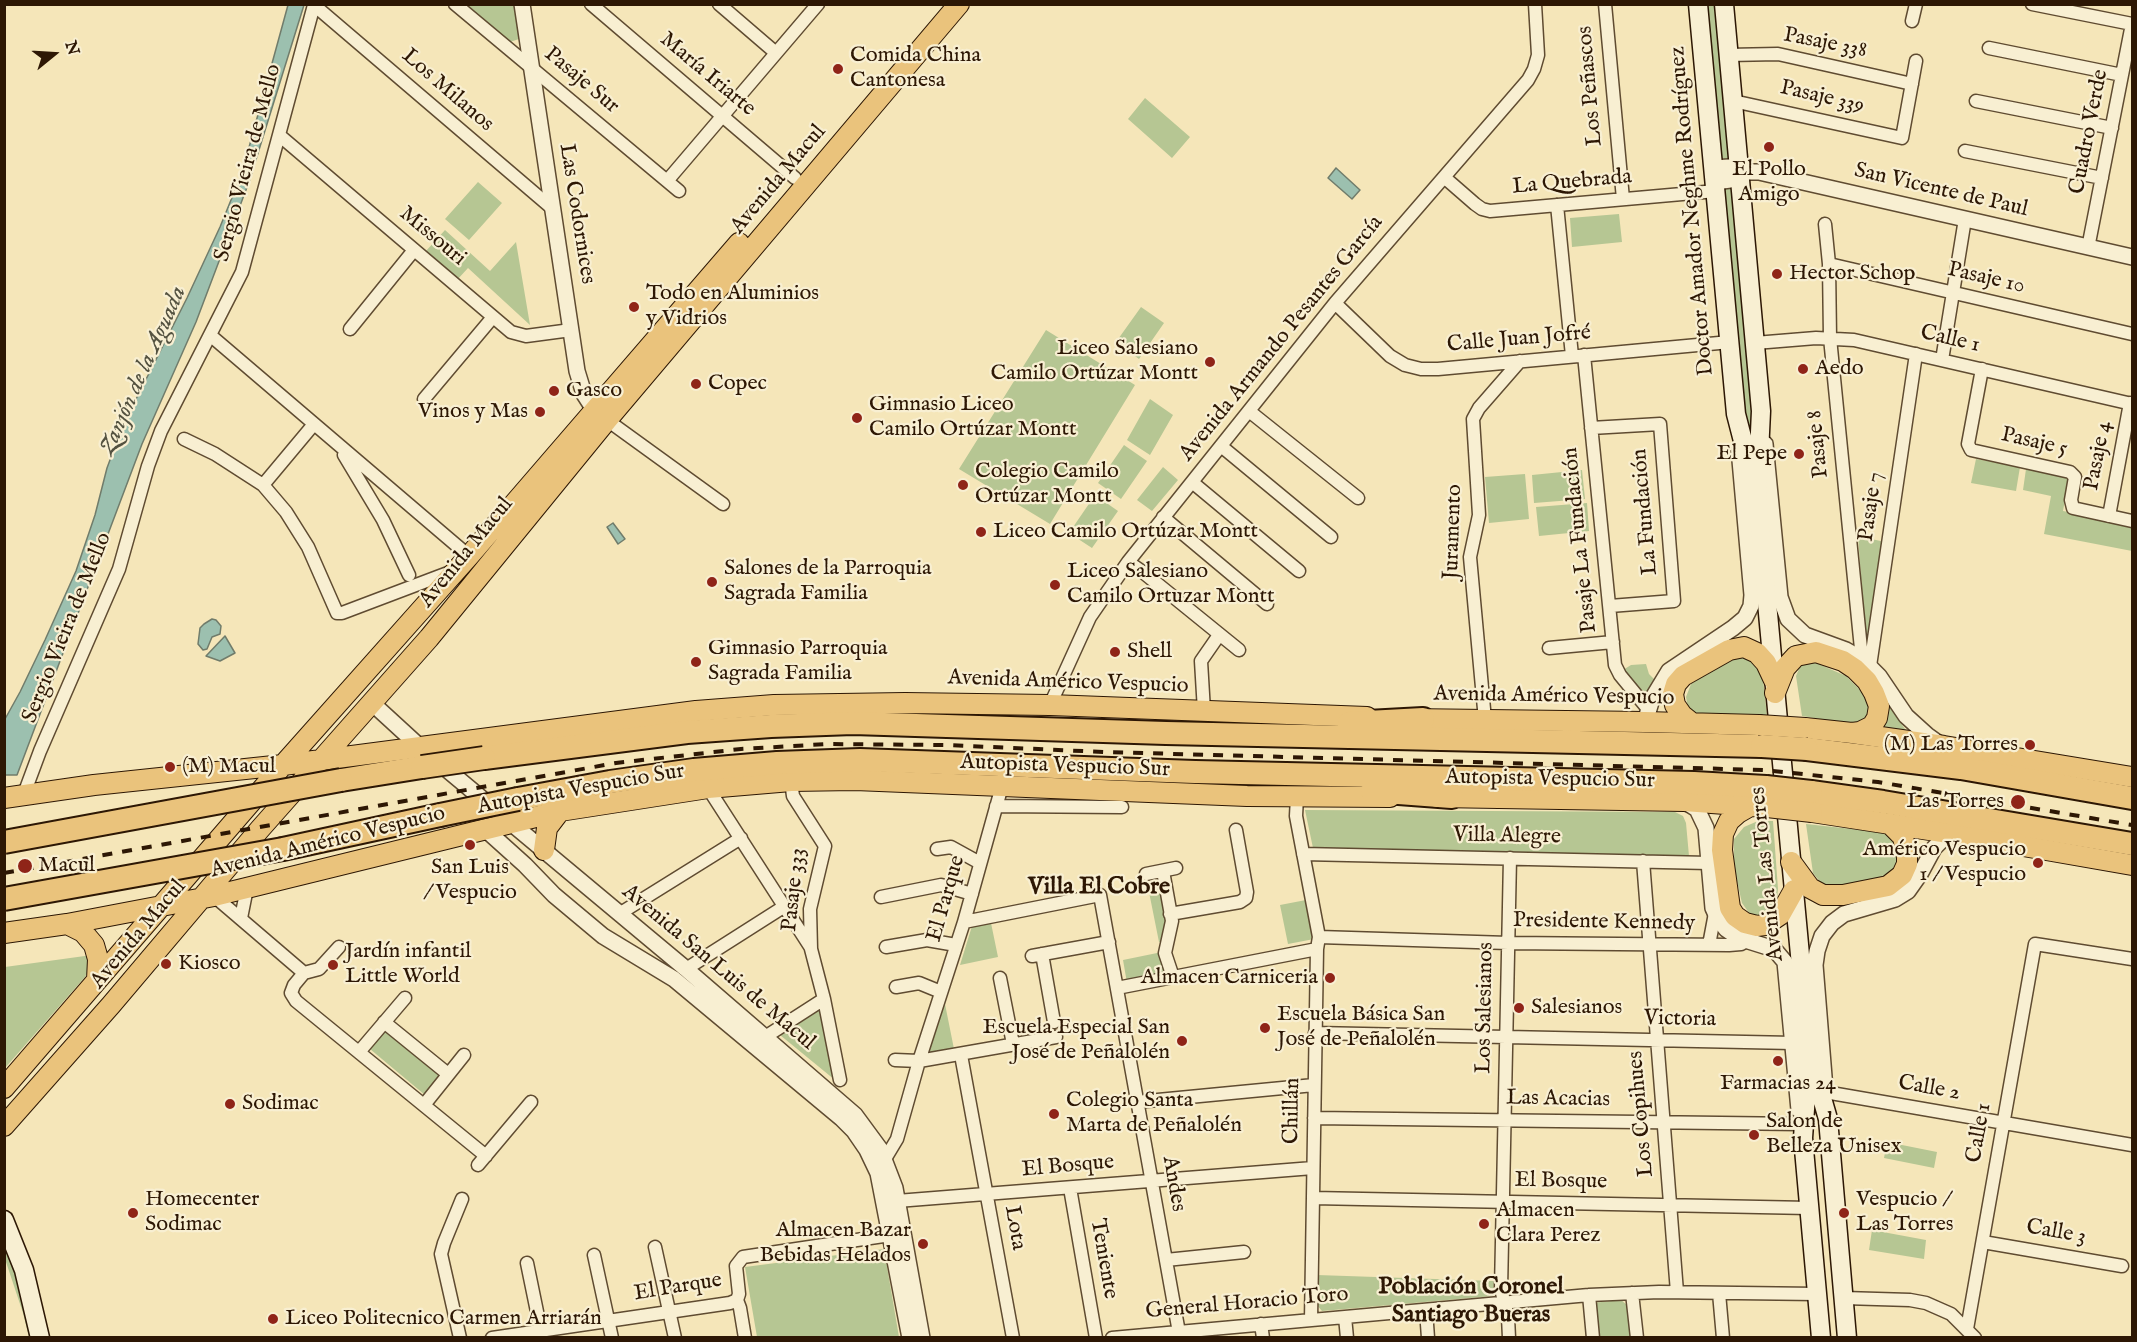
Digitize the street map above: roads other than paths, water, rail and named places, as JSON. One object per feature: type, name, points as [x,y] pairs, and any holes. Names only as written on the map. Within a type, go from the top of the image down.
[{"type":"highway","points":[[1166,733],[1423,719]]},
{"type":"highway","name":"Autopista Vespucio Sur","points":[[4,842],[341,780],[421,757],[484,758],[687,732],[802,725],[892,724],[1166,733],[1760,736],[1806,739],[2133,798]]},
{"type":"highway","name":"Autopista Vespucio Sur","points":[[4,899],[283,849],[518,799],[683,771],[819,761],[908,760],[1195,772],[1661,782],[1762,800],[1894,804],[2133,844]]},
{"type":"highway","points":[[1195,772],[1452,797]]},
{"type":"main road","name":"Avenida Macul","points":[[4,1126],[208,897],[260,829],[372,704],[496,558],[662,331],[942,4]]},
{"type":"main road","name":"Avenida Macul","points":[[4,1088],[283,765],[462,563],[601,415],[959,4]]},
{"type":"main road","name":"Doctor Amador Neghme Rodríguez","points":[[1698,4],[1736,414],[1756,496],[1774,687]]},
{"type":"main road","name":"Doctor Amador Neghme Rodríguez","points":[[1724,4],[1761,411],[1756,496]]},
{"type":"main road","points":[[1692,723],[1675,705],[1673,694],[1676,684],[1683,676],[1729,650],[1744,647],[1757,653],[1766,663],[1774,687]]},
{"type":"main road","points":[[1774,687],[1783,671],[1796,656],[1816,652],[1843,661],[1867,681],[1878,706],[1877,718],[1872,726],[1860,732],[1806,739]]},
{"type":"main road","name":"Avenida Las Torres","points":[[1774,687],[1794,890],[1802,1131],[1821,1338]]},
{"type":"main road","name":"Avenida Américo Vespucio","points":[[12,797],[323,759],[421,757],[685,712],[812,703],[1050,705],[1485,720],[1647,715],[1760,736]]},
{"type":"main road","points":[[1852,733],[2133,777]]},
{"type":"main road","name":"Avenida Américo Vespucio","points":[[4,933],[159,908],[560,811],[708,788],[855,780],[1297,797],[1762,800]]},
{"type":"main road","points":[[1762,800],[1738,813],[1729,821],[1723,837],[1722,850],[1730,908],[1743,922],[1765,925],[1780,915],[1794,890]]},
{"type":"main road","points":[[1811,802],[1889,823],[2133,865]]},
{"type":"main road","points":[[544,850],[547,828],[560,811]]},
{"type":"main road","points":[[1791,862],[1810,888],[1823,896],[1842,895],[1888,886],[1902,875],[1907,860],[1902,837],[1889,823]]},
{"type":"main road","points":[[67,924],[83,932],[94,945],[99,959],[97,980]]},
{"type":"main road","name":"Avenida Las Torres","points":[[1801,1047],[1827,1119],[1847,1338]]},
{"type":"main road","points":[[4,1220],[21,1261],[40,1338]]},
{"type":"main road","points":[[1817,1298],[1829,1288],[1844,1298]]},
{"type":"street","name":"Pasaje Sur","points":[[455,4],[679,190]]},
{"type":"street","name":"Las Codornices","points":[[522,4],[579,379],[584,394],[601,415]]},
{"type":"street","name":"María Iriarte","points":[[591,4],[795,178]]},
{"type":"street","points":[[719,4],[776,53]]},
{"type":"street","points":[[667,181],[818,4]]},
{"type":"street","name":"Avenida Armando Pesantes García","points":[[1050,705],[1090,618],[1128,562],[1335,303],[1523,87],[1534,69],[1539,46],[1535,4]]},
{"type":"street","name":"Los Peñascos","points":[[1605,4],[1623,199]]},
{"type":"street","points":[[1912,21],[1916,4]]},
{"type":"street","points":[[2032,4],[2133,24]]},
{"type":"street","name":"Sergio Vieira de Mello","points":[[12,797],[40,751],[119,569],[154,448],[168,416],[242,272],[314,5]]},
{"type":"street","name":"Los Milanos","points":[[314,5],[553,209]]},
{"type":"street","name":"Cuadro Verde","points":[[2088,248],[2112,128],[2125,82],[2133,24]]},
{"type":"street","points":[[1989,48],[2125,82]]},
{"type":"street","name":"Pasaje 338","points":[[1728,55],[1778,54],[1912,84]]},
{"type":"street","points":[[1912,84],[1916,61]]},
{"type":"street","name":"Pasaje 339","points":[[1733,101],[1902,138],[1912,84]]},
{"type":"street","points":[[1976,101],[2112,128]]},
{"type":"street","name":"Missouri","points":[[279,135],[511,332],[522,336],[571,330]]},
{"type":"street","points":[[1965,151],[2102,178]]},
{"type":"street","name":"San Vicente de Paul","points":[[1715,180],[1729,167],[1739,172],[1759,172],[2133,257]]},
{"type":"street","name":"La Quebrada","points":[[1444,177],[1482,209],[1490,211],[1623,199],[1715,180]]},
{"type":"street","points":[[1557,205],[1578,356]]},
{"type":"street","points":[[1942,360],[1965,219]]},
{"type":"street","name":"Pasaje 8","points":[[1825,224],[1829,264],[1830,338],[1866,662]]},
{"type":"street","points":[[350,329],[414,250]]},
{"type":"street","name":"Pasaje 10","points":[[1829,264],[2133,334]]},
{"type":"street","name":"Calle Juan Jofré","points":[[1335,303],[1390,356],[1414,367],[1438,369],[1730,342]]},
{"type":"street","points":[[424,399],[493,317]]},
{"type":"street","points":[[184,440],[215,454],[264,485],[286,512],[308,547],[337,613],[342,613],[462,563],[335,442],[210,335]]},
{"type":"street","name":"Calle 1","points":[[1755,343],[1830,338],[1854,340],[2131,403]]},
{"type":"street","name":"Pasaje 7","points":[[1866,662],[1916,354]]},
{"type":"street","name":"Pasaje La Fundación","points":[[1578,356],[1591,428],[1617,670],[1647,715]]},
{"type":"street","name":"Juramento","points":[[1485,720],[1470,557],[1479,515],[1473,419],[1479,408],[1520,361]]},
{"type":"street","name":"Pasaje 5","points":[[1982,369],[1969,447],[1974,451],[2070,472],[2075,477],[2071,500],[2073,508],[2133,521]]},
{"type":"street","name":"Pasaje 4","points":[[2109,516],[2131,403]]},
{"type":"street","points":[[1249,411],[1358,498]]},
{"type":"street","name":"Doctor Amador Neghme Rodríguez","points":[[1761,411],[1770,477],[1780,597],[1784,612],[1792,625],[1805,635],[1846,650],[1866,662],[1913,723],[1944,746]]},
{"type":"street","name":"Doctor Amador Neghme Rodríguez","points":[[1647,715],[1669,670],[1738,624],[1750,606],[1752,595],[1736,414]]},
{"type":"street","points":[[601,415],[723,504]]},
{"type":"street","points":[[264,485],[314,424]]},
{"type":"street","name":"La Fundación","points":[[1591,428],[1660,424],[1674,601],[1610,606]]},
{"type":"street","points":[[335,442],[373,502],[409,575]]},
{"type":"street","points":[[1221,446],[1331,537]]},
{"type":"street","points":[[1192,482],[1299,570]]},
{"type":"street","points":[[1163,517],[1268,604]]},
{"type":"street","points":[[1128,562],[1239,650]]},
{"type":"street","points":[[1204,711],[1201,662],[1220,634]]},
{"type":"street","points":[[1549,648],[1613,642]]},
{"type":"street","name":"Avenida San Luis de Macul","points":[[372,704],[421,757],[544,850],[686,969],[847,1107],[873,1137],[885,1159],[897,1201],[896,1234],[910,1338]]},
{"type":"street","name":"Pasaje 333","points":[[791,782],[793,796],[825,846],[810,909],[811,949],[824,999],[840,1080]]},
{"type":"street","name":"El Parque","points":[[885,1159],[897,1139],[919,1061],[964,921],[1002,786]]},
{"type":"street","points":[[708,788],[811,949]]},
{"type":"street","name":"Chillán","points":[[1297,797],[1296,816],[1318,943],[1311,1320]]},
{"type":"street","points":[[1684,801],[1697,809],[1704,822],[1715,913]]},
{"type":"street","points":[[996,806],[1122,807]]},
{"type":"street","name":"Avenida San Luis de Macul","points":[[485,829],[525,865],[546,888],[608,940],[674,979],[847,1124],[863,1143],[878,1173],[922,1338]]},
{"type":"street","points":[[1170,914],[1240,902],[1246,898],[1248,892],[1236,830]]},
{"type":"street","name":"Avenida Las Torres","points":[[1827,1119],[1815,965],[1822,936],[1832,923],[1844,914],[1895,899],[1908,891],[1934,848],[1949,833]]},
{"type":"street","points":[[619,914],[741,838]]},
{"type":"street","points":[[937,849],[951,847],[980,863]]},
{"type":"street","name":"Villa Alegre","points":[[1303,854],[1709,862]]},
{"type":"street","name":"Los Salesianos","points":[[1509,1338],[1508,1317],[1501,1289],[1510,858]]},
{"type":"street","name":"Los Copihues","points":[[1643,861],[1677,1292]]},
{"type":"street","points":[[1146,874],[1176,868]]},
{"type":"street","points":[[1162,871],[1172,921],[1166,953],[1173,977]]},
{"type":"street","points":[[546,888],[556,876],[571,873]]},
{"type":"street","points":[[881,897],[941,885],[972,894]]},
{"type":"street","points":[[241,918],[247,888]]},
{"type":"street","name":"Andes","points":[[964,921],[1100,895],[1179,1335]]},
{"type":"street","points":[[208,897],[241,918],[304,973]]},
{"type":"street","points":[[686,969],[784,906]]},
{"type":"street","name":"Avenida Las Torres","points":[[1715,913],[1726,929],[1746,941],[1770,946],[1778,951],[1785,962],[1801,1047]]},
{"type":"street","name":"Presidente Kennedy","points":[[1709,945],[1715,913]]},
{"type":"street","points":[[886,946],[927,939],[956,945]]},
{"type":"street","name":"Presidente Kennedy","points":[[1117,988],[1318,943],[1734,945],[1746,941]]},
{"type":"street","points":[[1054,1022],[1037,955],[1109,942]]},
{"type":"street","name":"Calle 1","points":[[1971,1333],[1983,1242],[2035,944],[2133,959]]},
{"type":"street","points":[[339,947],[319,969],[304,973],[294,985],[291,993],[296,1001],[424,1104],[482,1161],[531,1102]]},
{"type":"street","points":[[1000,978],[1013,1044]]},
{"type":"street","points":[[896,987],[919,983],[941,992]]},
{"type":"street","points":[[359,1052],[405,998]]},
{"type":"street","points":[[765,1037],[824,999]]},
{"type":"street","points":[[384,1022],[448,1074]]},
{"type":"street","name":"Victoria","points":[[1315,1033],[1658,1041],[1801,1047]]},
{"type":"street","points":[[895,1059],[919,1061],[961,1055],[1056,1036]]},
{"type":"street","points":[[424,1104],[464,1055]]},
{"type":"street","name":"Lota","points":[[961,1055],[1013,1338]]},
{"type":"street","points":[[1137,1102],[1314,1085]]},
{"type":"street","name":"Calle 2","points":[[1825,1092],[2133,1145]]},
{"type":"street","name":"Las Acacias","points":[[1314,1118],[1664,1123],[1802,1131]]},
{"type":"street","name":"El Bosque","points":[[897,1201],[1313,1167]]},
{"type":"street","name":"Teniente","points":[[1070,1188],[1096,1338]]},
{"type":"street","points":[[460,1338],[441,1254],[462,1198]]},
{"type":"street","name":"El Bosque","points":[[1313,1198],[1809,1208]]},
{"type":"street","name":"El Parque","points":[[492,1338],[542,1334],[608,1321],[730,1303],[737,1300],[739,1294],[736,1266],[743,1257],[896,1234]]},
{"type":"street","name":"Calle 3","points":[[1983,1242],[2122,1266]]},
{"type":"street","points":[[655,1247],[675,1338]]},
{"type":"street","points":[[1166,1260],[1244,1252]]},
{"type":"street","points":[[594,1255],[612,1338]]},
{"type":"street","points":[[527,1263],[542,1334]]},
{"type":"street","name":"General Horacio Toro","points":[[1112,1338],[1179,1335],[1261,1324],[1589,1295],[1677,1292],[1817,1298]]},
{"type":"street","points":[[1632,1293],[1637,1338]]},
{"type":"street","points":[[1719,1293],[1723,1338]]},
{"type":"street","points":[[1589,1295],[1593,1338]]},
{"type":"street","points":[[1844,1298],[1910,1300],[1926,1303],[1952,1314],[1971,1333]]},
{"type":"street","points":[[737,1300],[745,1338]]},
{"type":"street","points":[[1426,1310],[1428,1338]]},
{"type":"street","points":[[1345,1317],[1347,1338]]},
{"type":"street","points":[[1261,1324],[1263,1338]]},
{"type":"railway","points":[[4,873],[616,763],[741,749],[828,744],[946,745],[1104,752],[1764,770],[1878,782],[2132,825]]},
{"type":"place","name":"Comida China Cantonesa","points":[[838,69]]},
{"type":"place","name":"El Pollo Amigo","points":[[1769,147]]},
{"type":"place","name":"Hector Schop","points":[[1777,274]]},
{"type":"place","name":"Todo en Aluminios y Vidrios","points":[[634,307]]},
{"type":"place","name":"Liceo Salesiano Camilo Ortúzar Montt","points":[[1210,362]]},
{"type":"place","name":"Aedo","points":[[1803,369]]},
{"type":"place","name":"Copec","points":[[696,384]]},
{"type":"place","name":"Gasco","points":[[554,391]]},
{"type":"place","name":"Vinos y Mas","points":[[540,412]]},
{"type":"place","name":"Gimnasio Liceo Camilo Ortúzar Montt","points":[[857,418]]},
{"type":"place","name":"El Pepe","points":[[1799,454]]},
{"type":"place","name":"Colegio Camilo Ortúzar Montt","points":[[963,485]]},
{"type":"place","name":"Liceo Camilo Ortúzar Montt","points":[[981,532]]},
{"type":"place","name":"Salones de la Parroquia Sagrada Familia","points":[[712,582]]},
{"type":"place","name":"Liceo Salesiano Camilo Ortuzar Montt","points":[[1055,585]]},
{"type":"place","name":"Shell","points":[[1115,652]]},
{"type":"place","name":"Gimnasio Parroquia Sagrada Familia","points":[[696,662]]},
{"type":"place","name":"(M) Las Torres","points":[[2030,745]]},
{"type":"place","name":"(M) Macul","points":[[170,767]]},
{"type":"place","name":"Las Torres","points":[[2018,802]]},
{"type":"place","name":"San Luis / Vespucio","points":[[470,845]]},
{"type":"place","name":"Américo Vespucio 1 / Vespucio","points":[[2038,863]]},
{"type":"place","name":"Macul","points":[[25,866]]},
{"type":"place","name":"Kiosco","points":[[166,964]]},
{"type":"place","name":"Jardín infantil Little World","points":[[333,965]]},
{"type":"place","name":"Almacen Carniceria","points":[[1330,978]]},
{"type":"place","name":"Salesianos","points":[[1519,1008]]},
{"type":"place","name":"Escuela Básica San José de Peñalolén","points":[[1265,1028]]},
{"type":"place","name":"Escuela Especial San José de Peñalolén","points":[[1182,1041]]},
{"type":"place","name":"Farmacias 24","points":[[1778,1061]]},
{"type":"place","name":"Sodimac","points":[[230,1104]]},
{"type":"place","name":"Colegio Santa Marta de Peñalolén","points":[[1054,1114]]},
{"type":"place","name":"Salon de Belleza Unisex","points":[[1754,1135]]},
{"type":"place","name":"Homecenter Sodimac","points":[[133,1213]]},
{"type":"place","name":"Vespucio / Las Torres","points":[[1844,1213]]},
{"type":"place","name":"Almacen Clara Perez","points":[[1484,1224]]},
{"type":"place","name":"Almacen Bazar Bebidas Helados","points":[[923,1244]]},
{"type":"place","name":"Liceo Politecnico Carmen Arriarán","points":[[273,1319]]},
{"type":"district","name":"Villa El Cobre","points":[[1099,888]]},
{"type":"district","name":"Población Coronel Santiago Bueras","points":[[1471,1302]]},
{"type":"water label","name":"Zanjón de la Aguada","points":[[144,371]]}]
